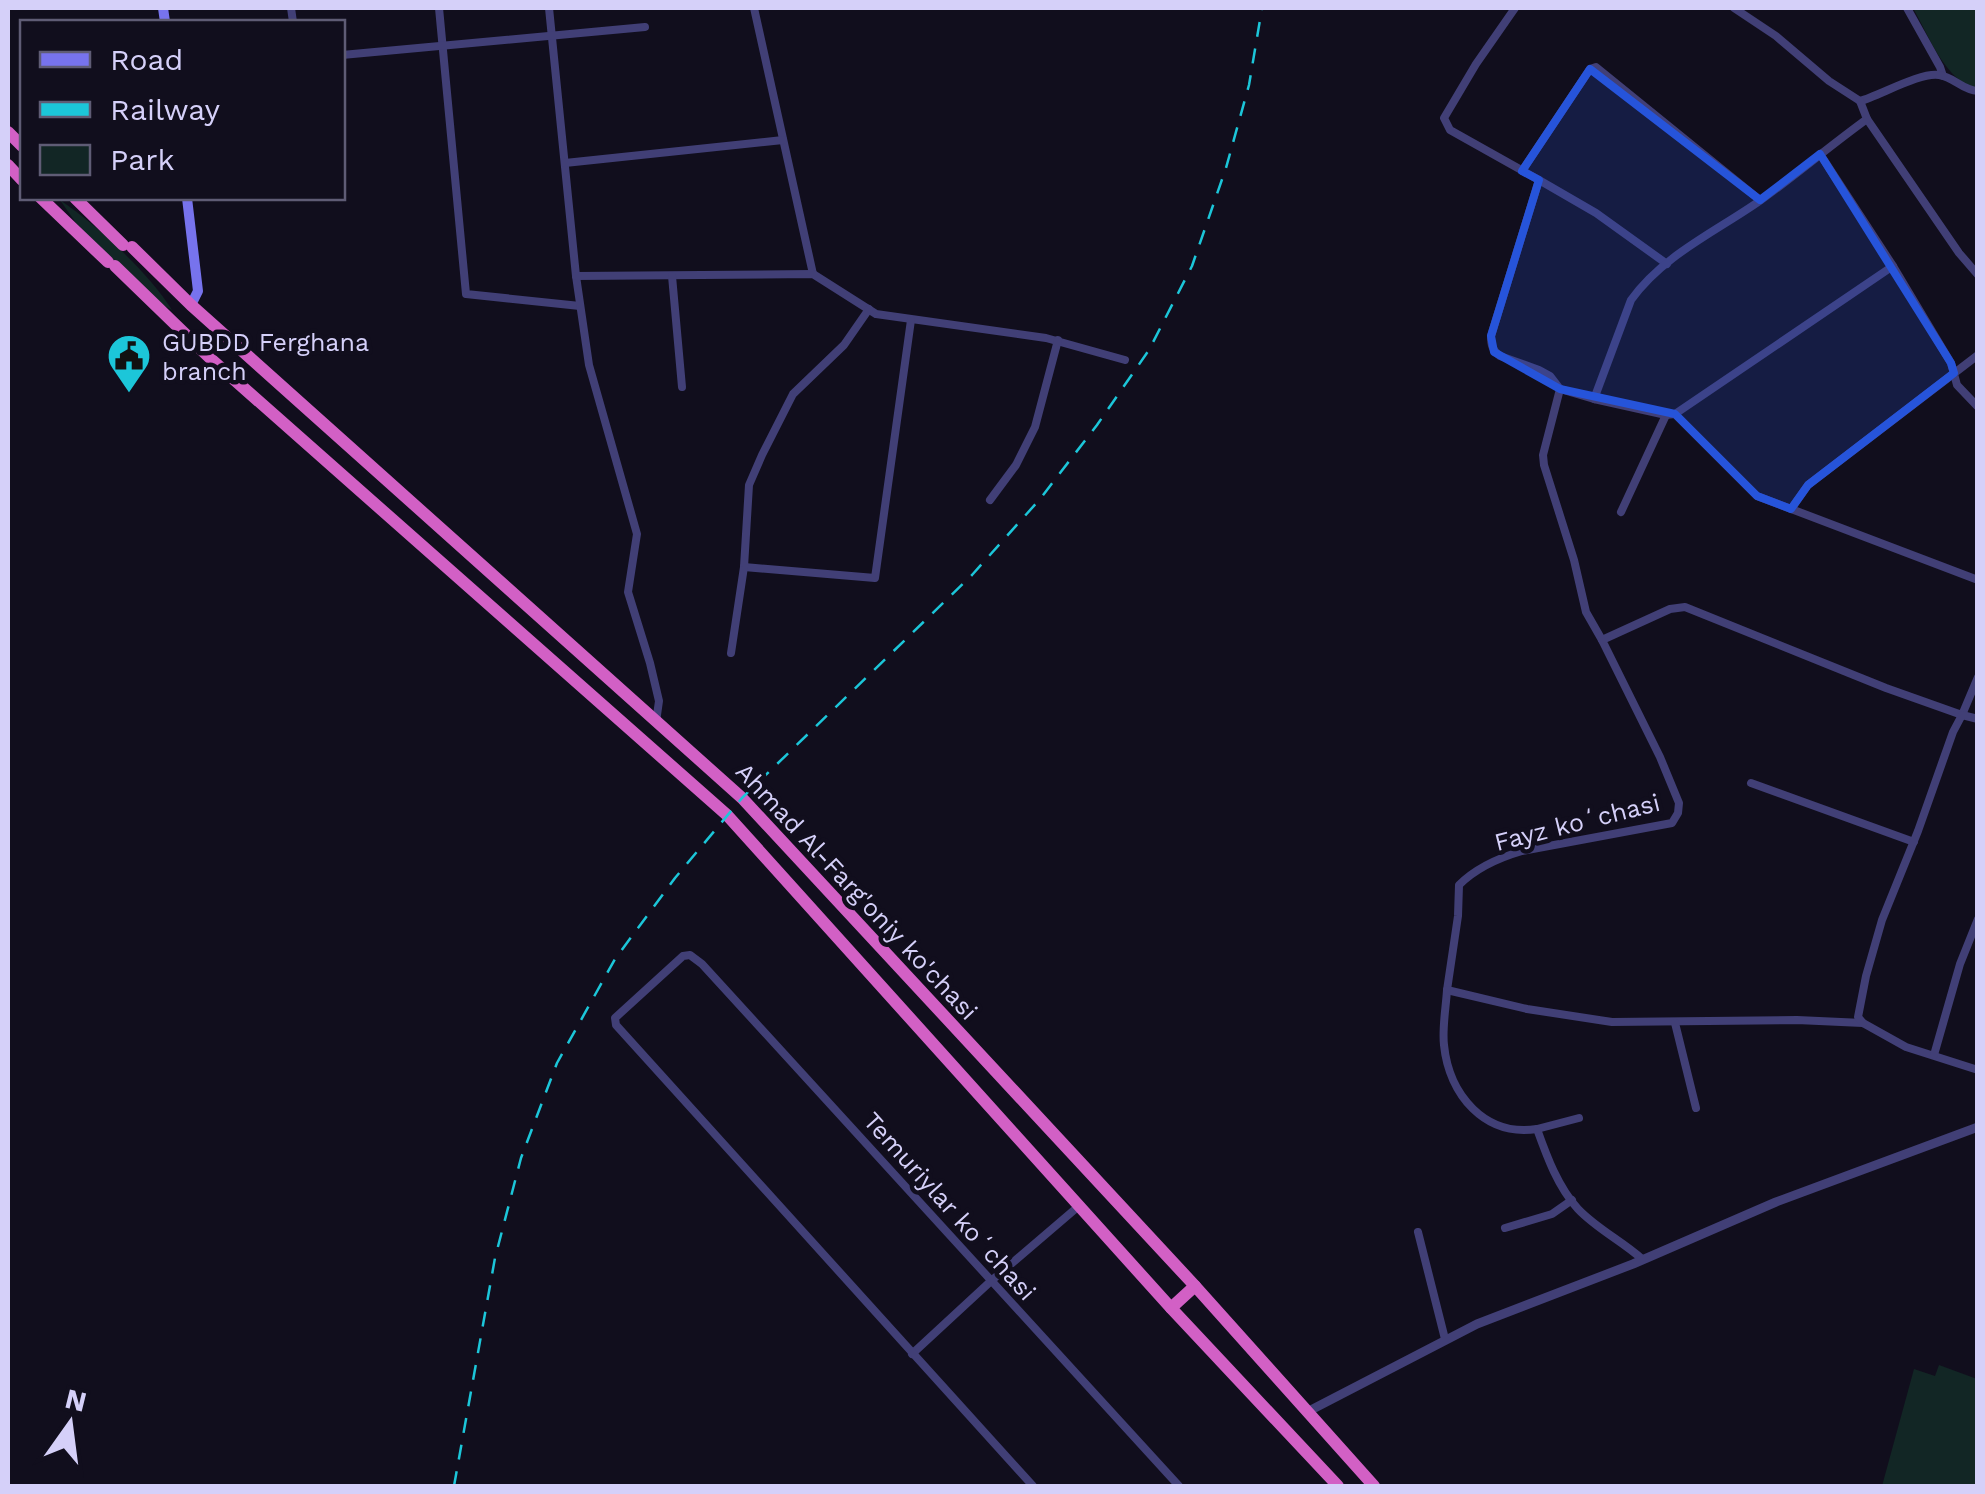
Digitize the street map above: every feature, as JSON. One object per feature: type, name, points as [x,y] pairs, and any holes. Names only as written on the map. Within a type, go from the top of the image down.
[{"type":"highway","name":"Ahmad Al-Farg'oniy ko'chasi","points":[[43,200],[212,360],[727,815],[1171,1308],[1338,1486]]},
{"type":"highway","name":"Ahmad Al-Farg'oniy ko'chasi","points":[[76,200],[742,798],[1195,1286],[1374,1486]]},
{"type":"highway","points":[[395,523],[411,502]]},
{"type":"highway","points":[[1171,1308],[1195,1286]]},
{"type":"main road","points":[[186,200],[198,291],[191,305]]},
{"type":"street","points":[[439,8],[466,294],[580,306]]},
{"type":"street","points":[[549,8],[588,365],[637,534],[628,592],[659,701],[656,722]]},
{"type":"street","points":[[754,8],[813,274]]},
{"type":"street","points":[[1515,8],[1444,118],[1450,130],[1596,212],[1667,264]]},
{"type":"street","points":[[1734,8],[1860,101],[1867,119],[1978,274]]},
{"type":"street","points":[[1907,8],[1943,76]]},
{"type":"street","points":[[345,55],[646,28]]},
{"type":"street","points":[[1522,171],[1590,69],[1596,67],[1760,200]]},
{"type":"street","points":[[1860,101],[1936,74],[1970,91],[1978,91]]},
{"type":"street","points":[[1594,400],[1631,300],[1641,287],[1867,119]]},
{"type":"street","points":[[565,163],[784,140]]},
{"type":"street","points":[[1820,154],[1951,363],[1957,385],[1978,407]]},
{"type":"street","points":[[1538,180],[1491,336],[1494,352],[1550,376],[1560,388],[1594,400],[1671,414],[1757,496],[1978,580]]},
{"type":"street","points":[[1621,512],[1671,414],[1892,266]]},
{"type":"street","points":[[576,276],[813,274],[876,314],[1058,340],[1125,360]]},
{"type":"street","points":[[672,276],[682,387]]},
{"type":"street","points":[[731,653],[744,566],[749,486],[793,394],[844,345],[869,310]]},
{"type":"street","points":[[744,566],[874,578],[911,320]]},
{"type":"street","points":[[990,500],[1016,465],[1035,427],[1058,340]]},
{"type":"street","points":[[1791,509],[1808,486],[1978,354]]},
{"type":"street","points":[[1560,388],[1544,465],[1586,612],[1602,640],[1670,609],[1685,608],[1978,720]]},
{"type":"street","name":"Fayz koʻchasi","points":[[1448,990],[1459,886],[1470,874],[1503,856],[1522,851],[1672,824],[1678,812],[1660,757],[1602,640]]},
{"type":"street","points":[[1862,1024],[1858,1017],[1882,920],[1953,732],[1978,677]]},
{"type":"street","points":[[1751,782],[1914,842]]},
{"type":"street","points":[[1934,1056],[1960,964],[1978,919]]},
{"type":"street","name":"Temuriylar koʻchasi","points":[[912,1354],[615,1022],[683,956],[702,964],[1179,1486]]},
{"type":"street","points":[[1579,1118],[1520,1132],[1494,1126],[1472,1108],[1457,1090],[1444,1045],[1448,990],[1571,1018],[1612,1022],[1798,1020],[1862,1024],[1888,1040],[1978,1070]]},
{"type":"street","points":[[1676,1023],[1696,1108]]},
{"type":"street","points":[[1306,1412],[1445,1339],[1862,1168],[1978,1128]]},
{"type":"street","points":[[1537,1130],[1547,1158],[1577,1208],[1642,1259]]},
{"type":"street","points":[[1505,1228],[1552,1214],[1572,1200]]},
{"type":"street","points":[[1033,1486],[912,1354],[1080,1204]]},
{"type":"street","points":[[1418,1232],[1445,1339]]},
{"type":"highlighted area","points":[[1590,69],[1760,200],[1820,154],[1951,363],[1954,373],[1808,485],[1791,509],[1757,496],[1675,414],[1560,389],[1494,352],[1491,336],[1539,180],[1522,171]]},
{"type":"green space","points":[[1913,8],[1977,8],[1977,88],[1956,77],[1947,67]]},
{"type":"green space","points":[[60,200],[121,250],[172,310],[151,298],[76,223]]},
{"type":"green space","points":[[1939,1365],[1977,1379],[1977,1484],[1882,1486],[1914,1369],[1935,1376]]},
{"type":"railway","points":[[454,1486],[495,1258],[521,1158],[557,1063],[615,959],[675,878],[742,798],[972,575],[1040,499],[1149,350],[1192,266],[1226,168],[1249,85],[1262,8]]},
{"type":"place","name":"GUBDD Ferghana branch","points":[[129,394]]}]
